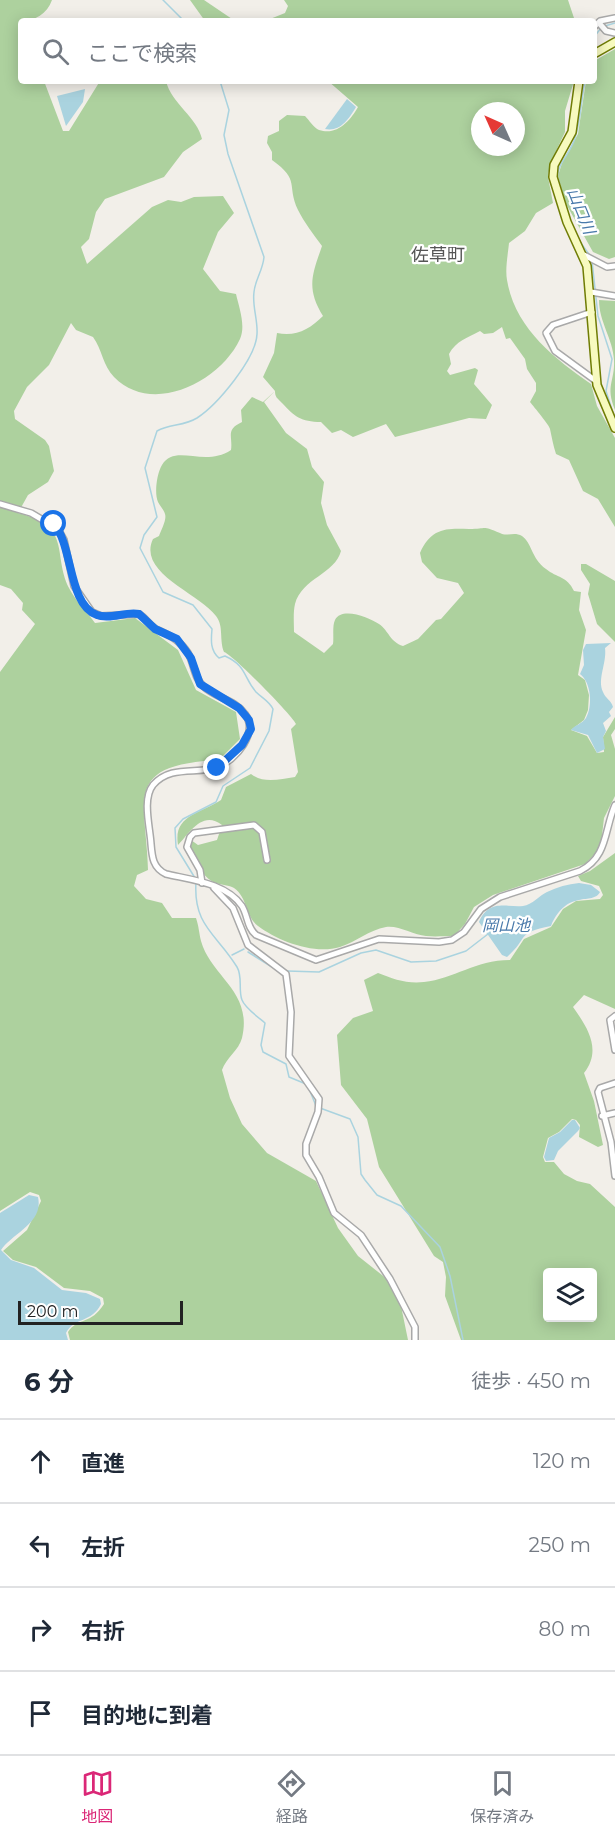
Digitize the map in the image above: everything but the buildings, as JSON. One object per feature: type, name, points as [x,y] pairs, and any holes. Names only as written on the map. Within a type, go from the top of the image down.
[{"type":"main road","points":[[597,52],[615,42]]},
{"type":"main road","points":[[579,84],[572,132],[554,165],[553,177],[567,222],[589,257],[595,292],[592,312],[596,381],[600,398],[615,428]]},
{"type":"street","points":[[599,26],[615,18]]},
{"type":"street","points":[[599,26],[615,33]]},
{"type":"street","points":[[589,257],[608,267],[615,266]]},
{"type":"street","points":[[595,292],[615,296]]},
{"type":"street","points":[[592,312],[553,325],[546,333],[555,351],[596,381]]},
{"type":"street","points":[[0,504],[31,513],[58,529],[64,540],[74,586],[92,612],[101,616],[139,614],[155,629],[171,634],[188,654],[200,684],[234,704],[249,720],[251,729],[247,738],[221,765],[210,769],[178,772],[158,780],[150,790],[148,804],[154,863],[166,874],[212,885],[228,892],[239,902],[254,934],[316,960],[379,939],[444,942],[458,937],[477,912],[500,897],[580,871],[592,864],[605,843],[615,805]]},
{"type":"street","points":[[198,882],[200,870],[187,847],[194,833],[257,826],[262,832],[267,860]]},
{"type":"street","points":[[212,885],[233,908],[248,945],[286,974],[291,1012],[289,1056],[311,1085],[319,1107],[306,1144],[306,1155],[319,1177],[334,1213],[361,1235],[390,1279],[415,1327],[415,1340]]},
{"type":"street","points":[[615,1016],[610,1020],[615,1050]]},
{"type":"street","points":[[615,1083],[598,1090],[602,1116],[613,1142],[615,1176]]},
{"type":"street","points":[[602,1116],[615,1113]]},
{"type":"green space","points":[[0,0],[52,0],[40,16],[18,18],[18,84],[45,84],[63,131],[69,131],[98,84],[167,84],[173,96],[200,131],[202,139],[183,152],[164,177],[105,199],[96,212],[89,239],[81,247],[87,264],[152,207],[168,200],[181,202],[194,197],[223,196],[234,213],[218,232],[203,269],[220,291],[236,294],[242,334],[230,355],[217,369],[201,380],[184,389],[147,394],[130,388],[114,377],[107,368],[93,337],[76,330],[71,323],[49,365],[27,387],[14,411],[15,419],[45,440],[49,446],[54,471],[48,482],[28,495],[18,513],[47,526],[54,534],[69,588],[95,623],[135,618],[178,650],[196,690],[236,712],[240,739],[219,760],[188,763],[167,769],[153,778],[146,790],[144,805],[148,870],[137,875],[134,886],[146,899],[162,903],[172,918],[196,918],[206,954],[229,985],[242,1008],[244,1022],[242,1038],[222,1070],[230,1098],[242,1124],[267,1153],[316,1181],[338,1228],[358,1256],[387,1279],[401,1306],[408,1340],[70,1340],[68,1332],[76,1324],[99,1311],[104,1304],[103,1298],[90,1291],[64,1288],[36,1267],[13,1260],[3,1251],[27,1230],[41,1201],[39,1195],[30,1192],[0,1211],[0,672],[35,624],[22,610],[23,603],[11,589],[0,585]]},
{"type":"green space","points":[[190,0],[204,0],[231,18],[203,18]]},
{"type":"green space","points":[[284,0],[568,0],[574,18],[272,18],[285,13],[288,6]]},
{"type":"green space","points":[[615,49],[615,257],[609,259],[593,252],[565,202],[558,176],[562,163],[578,134],[586,84],[597,84],[597,59]]},
{"type":"green space","points":[[331,84],[573,84],[565,111],[565,132],[550,164],[548,177],[553,203],[536,213],[525,231],[509,243],[506,276],[511,297],[527,327],[563,364],[591,384],[597,406],[615,438],[615,527],[598,499],[583,491],[569,460],[556,454],[549,427],[530,402],[536,391],[536,383],[527,369],[525,359],[510,338],[506,339],[502,327],[493,333],[484,334],[480,331],[458,343],[449,354],[451,364],[447,371],[450,375],[475,368],[478,370],[474,384],[492,405],[486,419],[469,418],[395,437],[386,424],[353,437],[341,430],[332,433],[321,422],[298,417],[279,400],[275,391],[263,377],[274,353],[277,333],[290,334],[302,331],[323,316],[314,297],[312,281],[322,246],[298,210],[290,178],[272,160],[272,152],[267,143],[268,136],[279,131],[279,121],[287,115],[305,116],[319,130],[332,131],[342,126],[358,107]]},
{"type":"green space","points":[[599,300],[615,301],[615,410],[611,395],[613,352],[601,316]]},
{"type":"green space","points":[[275,391],[264,402],[286,433],[307,449],[312,467],[324,482],[321,503],[327,525],[341,551],[338,559],[332,565],[304,588],[294,607],[294,632],[324,653],[333,644],[335,620],[344,614],[356,614],[375,622],[395,642],[403,646],[418,639],[436,620],[441,619],[464,593],[458,583],[437,578],[422,562],[420,553],[424,545],[440,531],[485,528],[503,534],[522,536],[541,565],[565,580],[574,591],[581,592],[579,610],[586,630],[578,675],[585,680],[589,695],[588,710],[584,720],[571,730],[587,736],[597,753],[604,752],[603,737],[615,717],[615,729],[611,735],[615,749],[615,796],[604,818],[601,844],[585,864],[493,895],[474,907],[465,924],[454,936],[426,936],[396,927],[386,927],[340,947],[319,949],[297,945],[276,937],[258,926],[239,892],[206,877],[198,866],[189,843],[191,840],[198,845],[217,840],[222,825],[215,821],[202,822],[196,825],[178,845],[180,827],[184,821],[221,800],[226,787],[251,774],[261,779],[272,780],[295,777],[298,772],[291,729],[296,724],[262,685],[224,652],[220,624],[216,616],[208,607],[161,572],[150,551],[153,539],[159,536],[165,519],[156,494],[157,478],[162,465],[174,456],[211,457],[231,450],[233,428],[242,422],[241,410],[252,397],[263,402]]},
{"type":"green space","points":[[581,564],[586,564],[615,581],[615,642],[597,624],[588,594],[590,584],[581,570]]},
{"type":"green space","points":[[615,853],[615,1009],[584,995],[573,1007],[591,1039],[592,1056],[584,1073],[594,1101],[603,1145],[598,1147],[579,1137],[580,1125],[572,1119],[559,1132],[548,1138],[543,1157],[545,1162],[554,1162],[564,1174],[577,1181],[590,1184],[615,1207],[615,1340],[461,1340],[445,1296],[446,1277],[443,1262],[434,1256],[379,1167],[367,1119],[341,1085],[337,1035],[353,1018],[373,1011],[364,980],[378,973],[406,982],[424,982],[486,963],[510,960],[524,939],[551,927],[563,909],[576,901],[600,899],[603,895],[599,886],[581,881],[578,876],[590,871]]},
{"type":"water","points":[[85,89],[83,102],[66,126],[57,96]]},
{"type":"water","points":[[347,99],[356,107],[350,116],[340,127],[325,129]]},
{"type":"water","points":[[611,643],[605,648],[601,687],[613,707],[609,712],[611,716],[603,723],[606,731],[603,737],[605,749],[597,753],[588,735],[571,730],[586,718],[590,707],[589,688],[580,674],[584,665],[583,650],[586,644]]},
{"type":"water","name":"岡山池","points":[[579,883],[591,885],[600,892],[597,896],[572,902],[564,907],[557,914],[551,926],[527,934],[507,957],[502,955],[479,922],[483,915],[493,907],[526,905],[551,890]]},
{"type":"water","points":[[572,1120],[575,1120],[580,1128],[558,1151],[554,1160],[546,1161],[544,1157],[549,1138],[560,1132]]},
{"type":"water","points":[[29,1195],[38,1197],[39,1206],[36,1214],[32,1221],[1,1250],[11,1260],[34,1268],[62,1290],[86,1293],[100,1299],[101,1304],[93,1314],[69,1328],[66,1333],[68,1340],[0,1340],[0,1213]]},
{"type":"waterway","points":[[163,0],[181,18]]},
{"type":"waterway","name":"山口川","points":[[605,26],[615,23]]},
{"type":"waterway","name":"山口川","points":[[597,33],[601,28]]},
{"type":"waterway","points":[[195,878],[176,847],[175,828],[183,819],[216,802],[223,786],[250,768],[269,731],[273,709],[256,692],[237,664],[225,656],[219,658],[216,655],[212,645],[212,629],[193,605],[163,592],[140,548],[144,535],[157,517],[145,468],[157,431],[192,421],[215,403],[243,368],[255,344],[257,334],[254,292],[264,257],[228,154],[224,135],[229,110],[221,84]]},
{"type":"waterway","name":"山口川","points":[[557,181],[559,169],[573,144],[577,131],[585,84]]},
{"type":"waterway","name":"山口川","points":[[578,239],[591,257]]},
{"type":"waterway","name":"山口川","points":[[592,261],[598,316],[612,359],[606,391],[615,419]]},
{"type":"waterway","points":[[598,296],[615,299]]},
{"type":"waterway","points":[[196,882],[196,897],[202,920],[237,967],[244,1003],[265,1023],[261,1045],[263,1052],[286,1064],[289,1077],[306,1084]]},
{"type":"waterway","points":[[287,971],[319,972],[361,953],[376,950],[411,962],[436,961],[466,951],[488,934]]},
{"type":"waterway","points":[[232,955],[244,949]]},
{"type":"waterway","points":[[248,952],[272,967]]},
{"type":"waterway","points":[[310,1091],[316,1106]]},
{"type":"waterway","points":[[320,1108],[350,1119],[358,1137],[361,1174],[365,1180],[377,1195],[401,1206],[440,1247],[450,1276],[463,1340]]},
{"type":"district","name":"佐草町","points":[[438,255]]},
{"type":"route","points":[[54,524],[64,540],[74,586],[92,612],[101,616],[139,614],[155,629],[171,634],[182,644],[191,658],[200,684],[244,712],[250,724],[249,734],[230,758],[217,768]]}]
